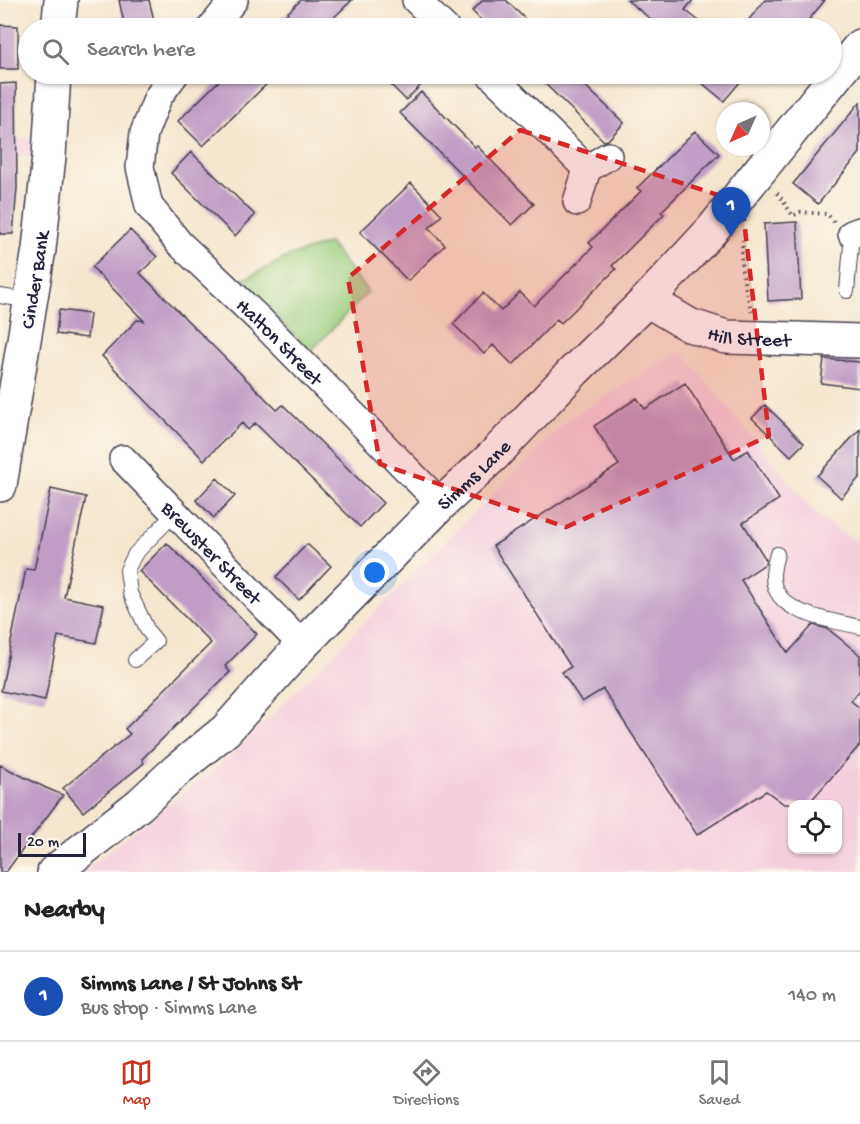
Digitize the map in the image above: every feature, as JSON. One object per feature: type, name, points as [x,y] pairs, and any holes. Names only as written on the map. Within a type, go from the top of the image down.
[{"type":"street","points":[[59,18],[61,0]]},
{"type":"street","points":[[219,18],[234,0]]},
{"type":"street","points":[[416,0],[434,18]]},
{"type":"street","name":"Simms Lane","points":[[842,68],[860,46]]},
{"type":"street","name":"Cinder Bank","points":[[0,484],[16,298],[39,249],[49,156],[53,84]]},
{"type":"street","name":"Halton Street","points":[[168,84],[158,97],[144,133],[140,167],[149,206],[179,243],[259,319],[441,504]]},
{"type":"street","points":[[502,84],[597,163],[577,202]]},
{"type":"street","name":"Simms Lane","points":[[54,872],[139,805],[226,730],[302,645],[647,300],[711,231],[829,84]]},
{"type":"street","name":"Hill Street","points":[[647,300],[689,325],[726,337],[860,341]]},
{"type":"street","name":"Brewster Street","points":[[123,459],[302,645]]},
{"type":"lane","points":[[847,291],[856,233]]},
{"type":"lane","points":[[135,660],[156,640],[148,631],[130,592],[128,570],[135,554],[175,513]]},
{"type":"lane","points":[[777,554],[773,578],[778,594],[790,606],[804,613],[860,627]]},
{"type":"path","points":[[757,173],[782,198],[793,216],[800,212],[827,214],[856,233]]},
{"type":"path","points":[[748,225],[742,244],[743,279],[760,338]]},
{"type":"highlighted area","points":[[520,130],[742,203],[769,436],[566,527],[380,464],[348,278]]},
{"type":"shaded area","points":[[0,138],[50,139],[49,156],[0,156]]},
{"type":"shaded area","points":[[682,352],[817,515],[860,545],[860,872],[82,872],[233,754],[566,421],[646,370]]},
{"type":"green space","points":[[329,243],[368,292],[311,351],[240,281],[290,256]]},
{"type":"building","points":[[119,0],[149,0],[154,18],[123,18]]},
{"type":"building","points":[[301,0],[352,0],[333,18],[282,18]]},
{"type":"building","points":[[483,0],[506,0],[524,18],[479,18],[472,11]]},
{"type":"building","points":[[627,0],[693,0],[685,10],[695,18],[650,18]]},
{"type":"building","points":[[765,0],[825,0],[810,18],[750,18]]},
{"type":"building","points":[[0,25],[18,26],[18,69],[0,69]]},
{"type":"building","points":[[16,83],[17,188],[13,234],[0,234],[0,84]]},
{"type":"building","points":[[216,84],[267,84],[203,146],[178,121]]},
{"type":"building","points":[[390,84],[422,84],[406,100]]},
{"type":"building","points":[[545,84],[583,84],[624,123],[608,140],[604,141]]},
{"type":"building","points":[[703,84],[738,84],[724,101]]},
{"type":"building","points":[[421,92],[534,204],[512,225],[400,113]]},
{"type":"building","points":[[860,102],[860,153],[818,204],[793,184]]},
{"type":"building","points":[[695,131],[716,151],[717,156],[661,212],[664,214],[612,266],[616,269],[561,323],[557,319],[513,365],[493,345],[484,354],[453,324],[483,293],[501,311],[520,292],[534,306],[593,247],[589,243],[641,191],[637,188]]},
{"type":"building","points":[[191,152],[255,215],[235,236],[171,173]]},
{"type":"building","points":[[411,183],[442,215],[429,228],[445,245],[408,281],[360,232]]},
{"type":"building","points":[[797,222],[801,299],[768,301],[764,224]]},
{"type":"building","points":[[130,230],[157,257],[140,273],[277,410],[283,405],[383,503],[360,527],[255,423],[248,430],[242,423],[204,460],[102,356],[137,320],[144,321],[92,267]]},
{"type":"building","points":[[59,310],[90,314],[87,338],[56,334]]},
{"type":"building","points":[[824,359],[860,362],[860,388],[821,383]]},
{"type":"building","points":[[685,383],[734,459],[748,450],[779,499],[743,523],[766,560],[765,564],[741,580],[788,653],[813,625],[828,629],[860,655],[860,690],[851,701],[860,708],[860,745],[812,800],[788,800],[788,804],[784,804],[766,791],[697,835],[603,689],[582,702],[562,672],[571,667],[493,546],[619,465],[594,426],[637,398],[645,409]]},
{"type":"building","points":[[765,405],[804,443],[791,456],[752,418]]},
{"type":"building","points":[[860,429],[860,477],[841,498],[817,476]]},
{"type":"building","points":[[217,478],[235,496],[214,518],[196,500]]},
{"type":"building","points":[[51,489],[86,497],[64,597],[104,605],[96,643],[58,636],[45,700],[1,691],[26,569],[34,570]]},
{"type":"building","points":[[167,543],[257,634],[225,666],[230,672],[142,759],[144,763],[83,812],[63,788],[130,734],[125,729],[211,643],[139,571]]},
{"type":"building","points":[[307,544],[331,566],[299,600],[276,577]]},
{"type":"building","points":[[0,765],[63,795],[6,872],[0,872]]},
{"type":"place","name":"Simms Lane / St Johns St","points":[[731,237]]}]
